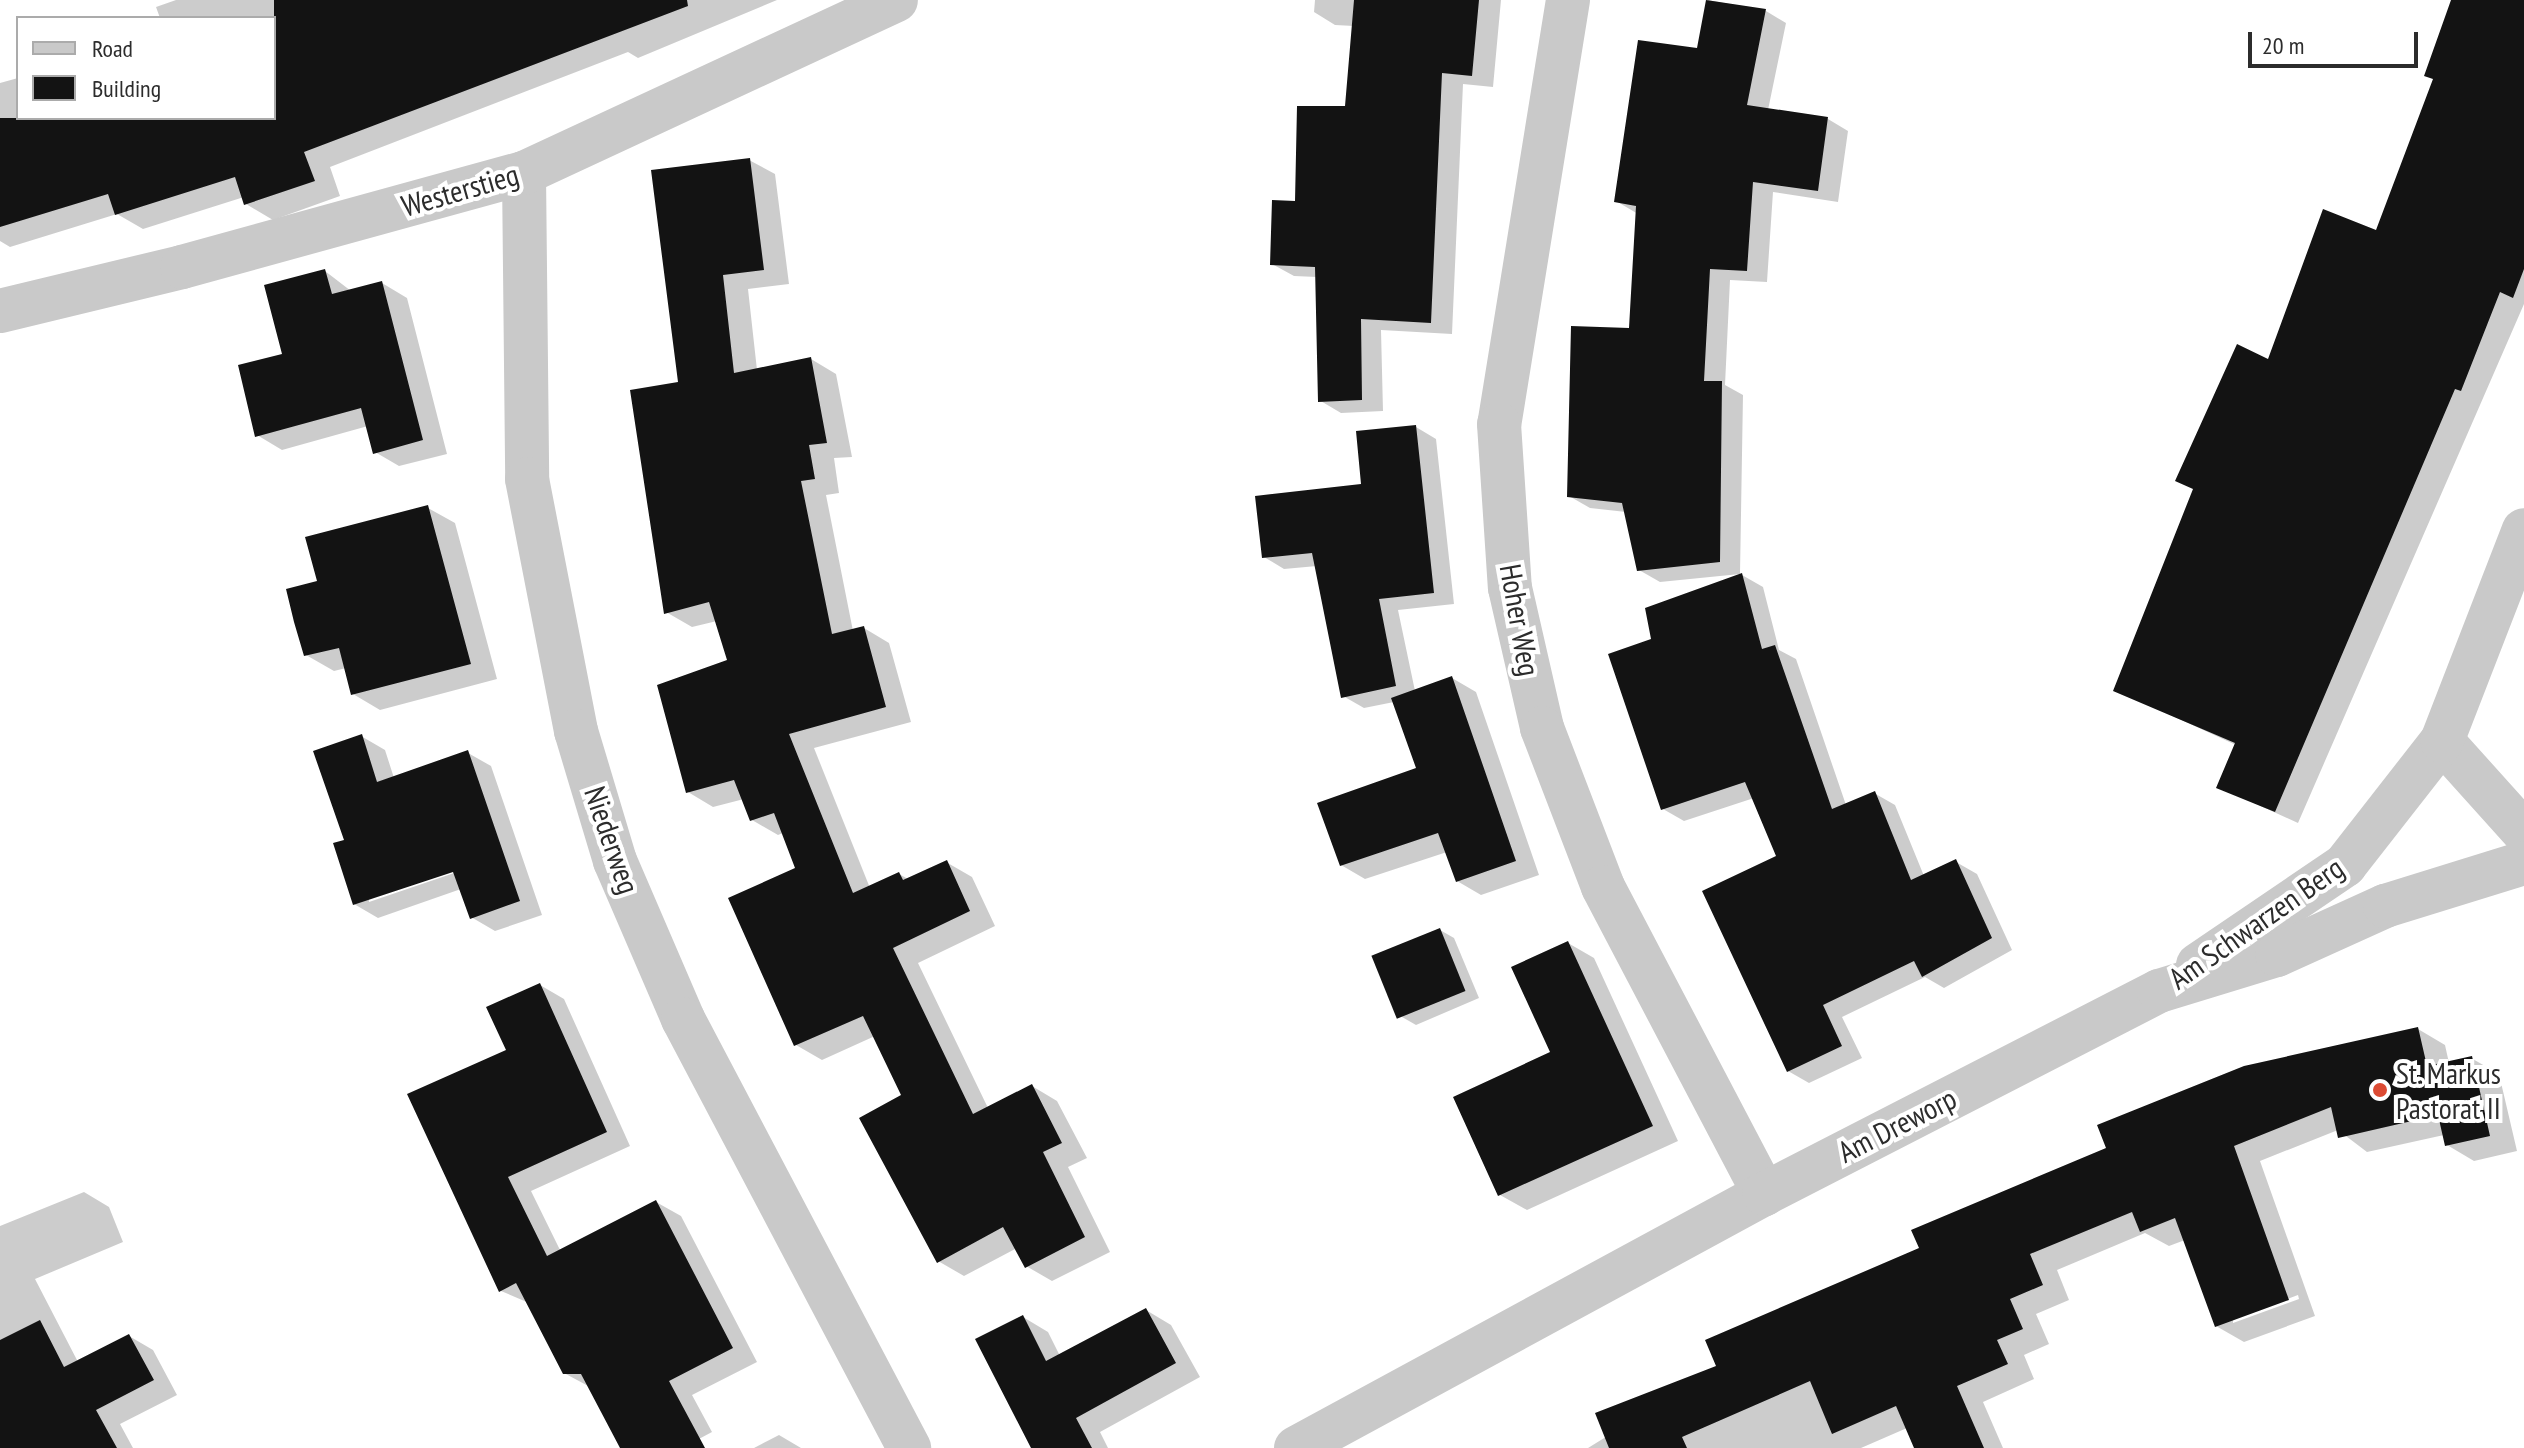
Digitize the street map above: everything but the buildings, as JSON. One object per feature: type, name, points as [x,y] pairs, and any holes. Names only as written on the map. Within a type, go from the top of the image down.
[{"type":"street","name":"Westerstieg","points":[[0,311],[182,267],[524,173],[896,0]]},
{"type":"street","name":"Hoher Weg","points":[[1568,0],[1499,424],[1510,588],[1542,728],[1603,887],[1764,1194]]},
{"type":"street","name":"Niederweg","points":[[524,173],[527,479],[576,731],[611,847],[683,1019],[909,1448]]},
{"type":"street","name":"Am Schwarzen Berg","points":[[2159,991],[2345,865],[2442,741],[2524,530]]},
{"type":"street","points":[[2442,741],[2524,832]]},
{"type":"street","name":"Am Dreworp","points":[[1296,1448],[1764,1194],[2159,991],[2277,955],[2385,906],[2524,863]]},
{"type":"place","name":"St. Markus Pastorat II","points":[[2380,1090]]}]
